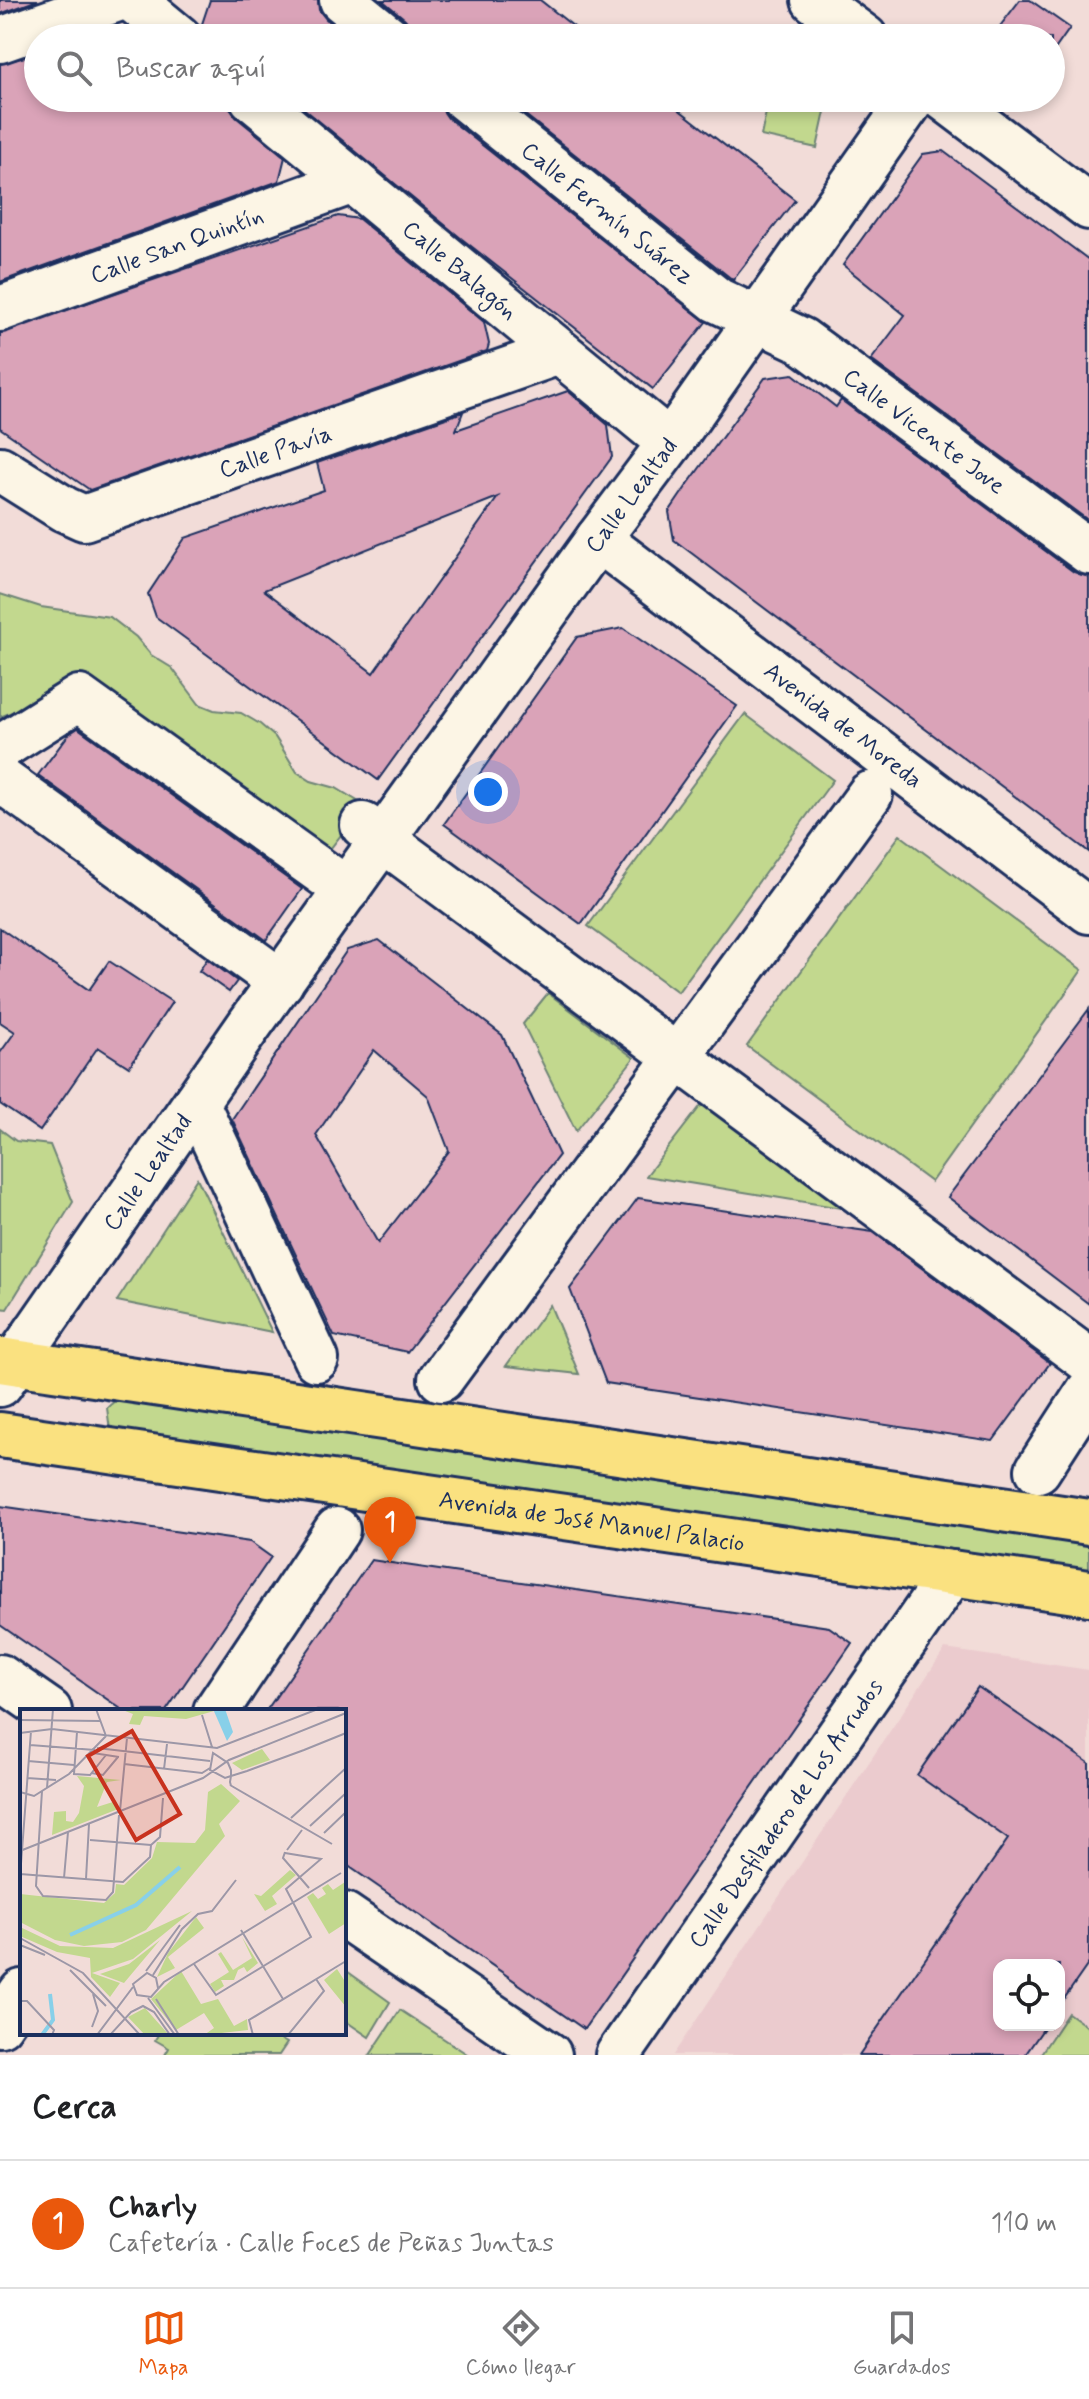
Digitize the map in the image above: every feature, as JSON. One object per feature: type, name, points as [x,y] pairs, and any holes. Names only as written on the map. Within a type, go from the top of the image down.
[{"type":"main road","points":[[5,1369],[1089,1522]]},
{"type":"main road","name":"Avenida de José Manuel Palacio","points":[[0,1435],[1089,1593]]},
{"type":"street","points":[[46,24],[115,0]]},
{"type":"street","points":[[133,0],[162,24]]},
{"type":"street","points":[[342,0],[372,24]]},
{"type":"street","points":[[814,0],[846,24]]},
{"type":"street","points":[[0,40],[24,32]]},
{"type":"street","name":"Calle Balagón","points":[[269,112],[670,443]]},
{"type":"street","name":"Calle Fermín Suárez","points":[[482,112],[717,300],[756,319]]},
{"type":"street","name":"Calle Lealtad","points":[[5,1369],[347,890],[373,832],[670,443],[903,112]]},
{"type":"street","points":[[963,112],[1089,207]]},
{"type":"street","name":"Calle San Quintín","points":[[0,309],[353,181]]},
{"type":"street","name":"Calle Vicente Jove","points":[[756,319],[801,340],[1089,552]]},
{"type":"street","name":"Calle Pavía","points":[[0,469],[84,518],[559,352]]},
{"type":"street","name":"Avenida de Moreda","points":[[598,539],[1089,911]]},
{"type":"street","points":[[0,748],[79,698],[347,890]]},
{"type":"street","points":[[0,779],[281,982]]},
{"type":"street","points":[[441,1379],[870,794]]},
{"type":"street","points":[[373,832],[679,1055],[1089,1361]]},
{"type":"street","points":[[196,1102],[316,1359]]},
{"type":"street","points":[[1038,1470],[1089,1391]]},
{"type":"street","points":[[217,1709],[337,1530]]},
{"type":"street","name":"Calle Desfiladero de Los Arrudos","points":[[618,2055],[952,1573]]},
{"type":"street","points":[[0,1677],[46,1709]]},
{"type":"street","points":[[346,1916],[549,2055]]},
{"type":"street","points":[[0,2024],[20,1995]]},
{"type":"shaded area","points":[[945,1649],[1089,1670],[1089,2055],[673,2055]]},
{"type":"green space","points":[[766,112],[825,112],[817,148],[761,136]]},
{"type":"green space","points":[[0,594],[41,607],[110,617],[136,637],[151,655],[172,668],[199,704],[214,710],[241,713],[260,724],[275,737],[297,772],[311,781],[336,788],[364,805],[327,853],[92,679],[0,717]]},
{"type":"green space","points":[[745,714],[833,780],[678,992],[588,926]]},
{"type":"green space","points":[[900,835],[1082,970],[931,1182],[747,1046]]},
{"type":"green space","points":[[548,993],[634,1058],[576,1131],[523,1024]]},
{"type":"green space","points":[[703,1103],[847,1209],[646,1176]]},
{"type":"green space","points":[[0,1129],[16,1141],[50,1145],[73,1202],[7,1309],[0,1308]]},
{"type":"green space","points":[[197,1178],[272,1332],[117,1301]]},
{"type":"green space","points":[[550,1305],[579,1374],[506,1366]]},
{"type":"green space","points":[[119,1397],[1089,1540],[1089,1574],[110,1430],[107,1408]]},
{"type":"green space","points":[[346,1970],[390,2002],[369,2037],[346,2021]]},
{"type":"green space","points":[[400,2010],[467,2054],[467,2055],[370,2055]]},
{"type":"green space","points":[[1068,2013],[1089,2028],[1089,2055],[1040,2055],[1056,2031],[1065,2031]]},
{"type":"green space","points":[[158,2035],[275,2035],[287,2043],[279,2055],[165,2055],[169,2048],[155,2040]]},
{"type":"building","points":[[0,0],[38,0],[0,14]]},
{"type":"building","points":[[210,0],[318,0],[319,10],[332,24],[202,24]]},
{"type":"building","points":[[382,0],[540,0],[570,24],[409,24]]},
{"type":"building","points":[[1020,0],[1030,0],[1064,24],[1002,24]]},
{"type":"building","points":[[24,57],[24,112],[232,112],[285,157],[279,181],[0,282],[0,64]]},
{"type":"building","points":[[308,112],[444,112],[706,322],[653,389],[462,239]]},
{"type":"building","points":[[522,112],[682,112],[795,200],[733,280]]},
{"type":"building","points":[[943,151],[1089,260],[1089,521],[871,360],[905,315],[843,265],[923,154]]},
{"type":"building","points":[[338,216],[359,219],[484,322],[489,344],[487,351],[90,490],[0,428],[0,333]]},
{"type":"building","points":[[793,374],[836,407],[841,400],[1074,572],[1089,577],[1089,852],[674,540],[669,512],[688,484],[765,378]]},
{"type":"building","points":[[568,391],[608,425],[612,457],[378,780],[156,617],[148,594],[185,538],[324,490],[317,463],[463,412],[456,430]],"holes":[[[498,497],[373,673],[264,590]]]},
{"type":"building","points":[[623,628],[737,706],[581,924],[444,824],[577,637]]},
{"type":"building","points":[[78,728],[302,889],[266,940],[38,775],[69,734]]},
{"type":"building","points":[[0,928],[89,990],[109,961],[172,1002],[129,1067],[98,1047],[40,1131],[0,1104],[0,1053],[15,1032],[0,1022]]},
{"type":"building","points":[[379,940],[502,1035],[559,1155],[407,1352],[334,1336],[232,1119],[347,950]],"holes":[[[374,1050],[428,1096],[449,1151],[378,1243],[316,1135]]]},
{"type":"building","points":[[207,959],[237,981],[229,992],[199,971]]},
{"type":"building","points":[[1089,1009],[1089,1304],[948,1197]]},
{"type":"building","points":[[638,1198],[873,1232],[1050,1363],[993,1441],[606,1383],[570,1289]]},
{"type":"building","points":[[0,1506],[250,1542],[271,1557],[167,1709],[121,1709],[0,1625]]},
{"type":"building","points":[[371,1560],[829,1627],[852,1643],[584,2029],[346,1864],[346,1709],[267,1709]]},
{"type":"building","points":[[978,1687],[1089,1763],[1089,1963],[1065,1997],[1065,1959],[993,1959],[993,2031],[1042,2031],[1025,2055],[859,2055],[1008,1839],[917,1775]]},
{"type":"place","name":"Charly","points":[[390,1563]]}]
